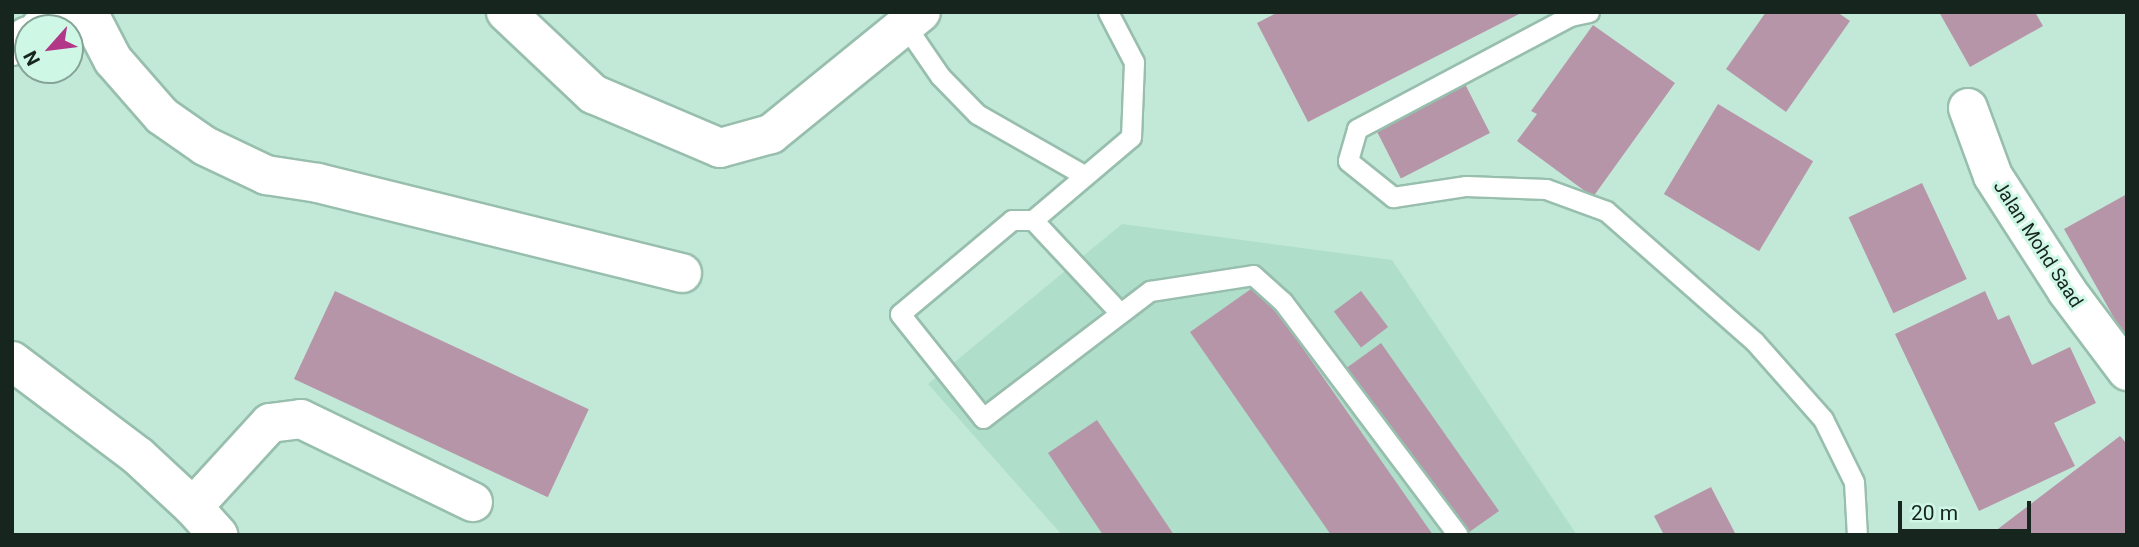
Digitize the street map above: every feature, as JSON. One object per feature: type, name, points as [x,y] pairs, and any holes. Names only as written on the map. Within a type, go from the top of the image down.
[{"type":"street","points":[[88,12],[113,60],[162,116],[205,146],[266,175],[318,183],[682,273]]},
{"type":"street","points":[[506,12],[593,94],[720,148],[771,134],[913,19]]},
{"type":"street","name":"Jalan Mohd Saad","points":[[1968,108],[1993,176],[2067,291],[2127,371]]},
{"type":"street","points":[[12,361],[138,456],[193,507],[218,535]]},
{"type":"street","points":[[193,507],[270,423],[301,419],[473,502]]},
{"type":"lane","points":[[1108,12],[1134,62],[1131,137],[1032,220],[1012,220],[900,314],[983,418],[1150,291],[1253,275],[1283,302],[1458,535]]},
{"type":"lane","points":[[1588,12],[1570,16],[1357,130],[1348,161],[1392,197],[1466,186],[1546,189],[1606,211],[1754,341],[1823,419],[1854,482],[1857,535]]},
{"type":"lane","points":[[913,19],[940,76],[977,114],[1084,176]]},
{"type":"lane","points":[[1032,220],[1120,313]]},
{"type":"shaded area","points":[[1122,224],[1392,260],[1577,535],[1062,535],[928,384]]},
{"type":"building","points":[[1278,12],[1523,12],[1308,122],[1257,23]]},
{"type":"building","points":[[1766,12],[1837,12],[1850,21],[1786,112],[1726,69]]},
{"type":"building","points":[[1939,12],[2035,12],[2043,26],[1970,67]]},
{"type":"building","points":[[1593,25],[1675,83],[1593,197],[1517,141],[1537,114],[1531,111]]},
{"type":"building","points":[[1465,84],[1490,133],[1401,178],[1376,129]]},
{"type":"building","points":[[1718,104],[1813,161],[1759,251],[1664,194]]},
{"type":"building","points":[[1922,183],[1967,279],[1893,313],[1849,217]]},
{"type":"building","points":[[2127,194],[2127,341],[2064,229]]},
{"type":"building","points":[[1258,284],[1433,535],[1331,535],[1190,332]]},
{"type":"building","points":[[335,291],[589,409],[548,497],[294,379]]},
{"type":"building","points":[[1361,291],[1388,327],[1361,347],[1334,311]]},
{"type":"building","points":[[1985,291],[1998,320],[2009,315],[2032,365],[2070,347],[2096,403],[2054,423],[2075,466],[1979,511],[1895,334]]},
{"type":"building","points":[[1381,343],[1499,511],[1465,535],[1445,535],[1334,377]]},
{"type":"building","points":[[1097,420],[1174,535],[1103,535],[1048,453]]},
{"type":"building","points":[[2120,436],[2127,444],[2127,535],[1990,535]]},
{"type":"building","points":[[1711,487],[1736,535],[1664,535],[1654,516]]}]
